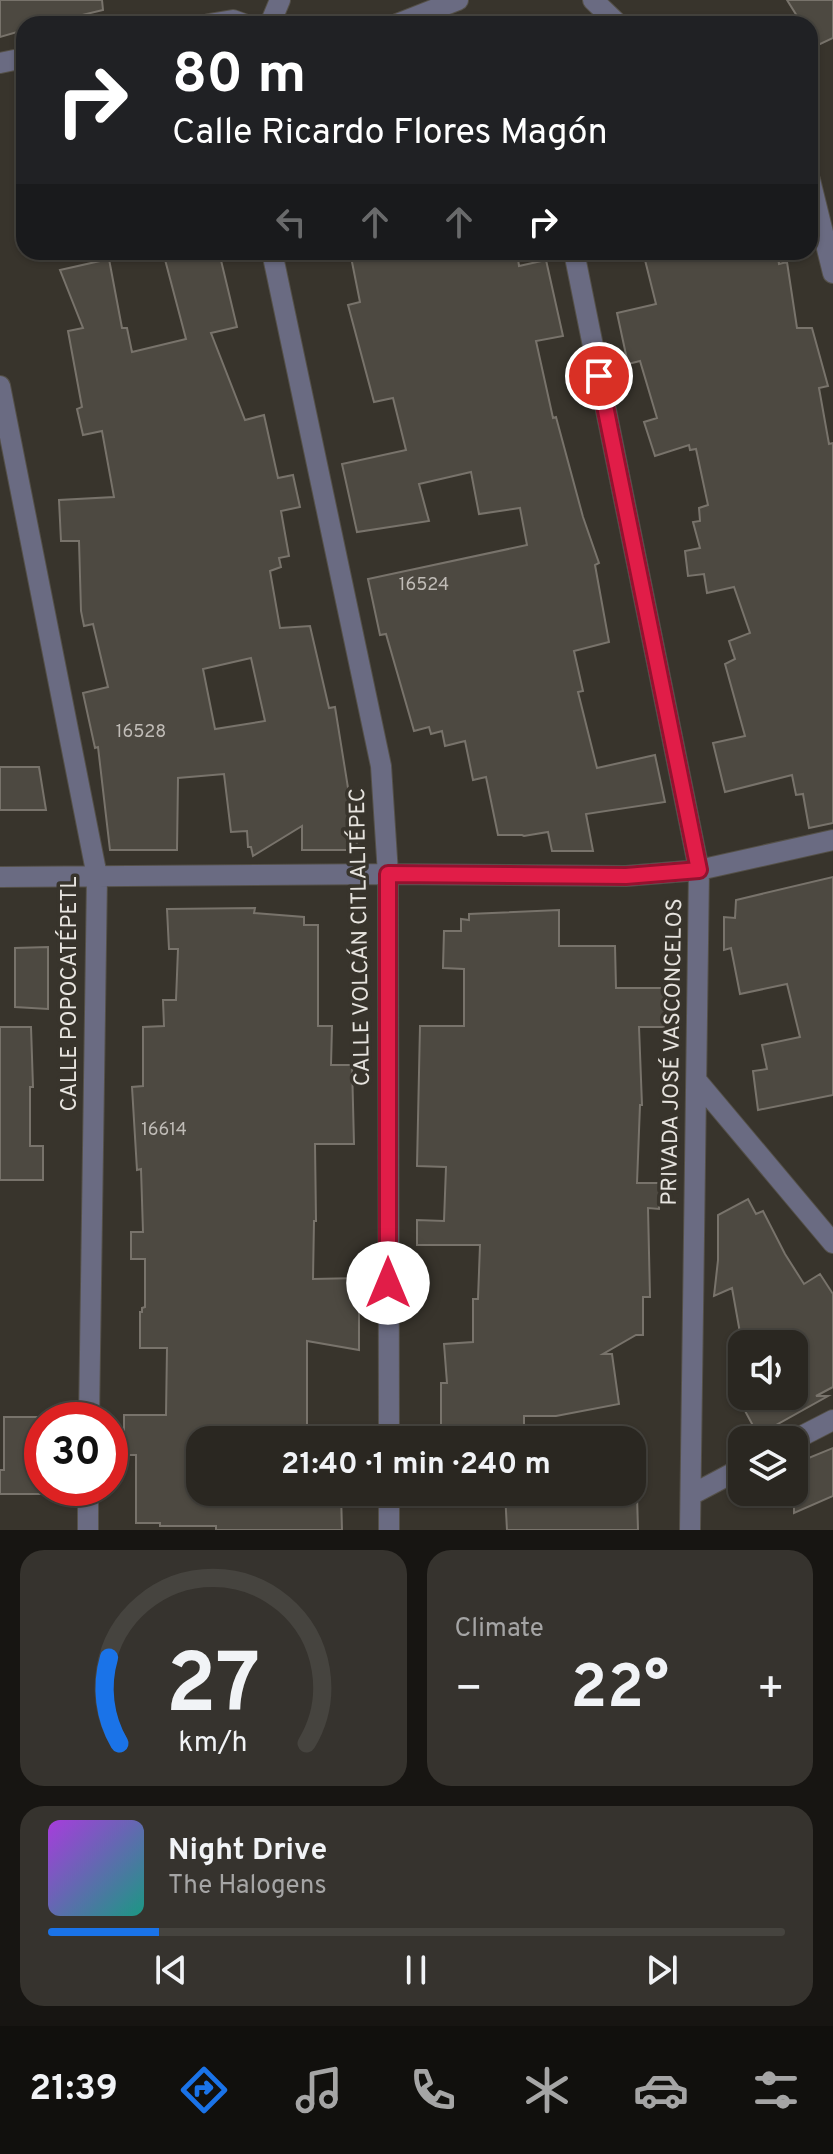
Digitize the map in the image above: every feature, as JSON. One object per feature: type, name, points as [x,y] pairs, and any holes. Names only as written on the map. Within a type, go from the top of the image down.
[{"type":"street","points":[[417,16],[458,0]]},
{"type":"street","points":[[593,0],[610,16]]},
{"type":"street","points":[[818,212],[833,273]]},
{"type":"street","name":"CALLE VOLCÁN CITLALTÉPEC","points":[[274,260],[381,766],[388,874],[389,1426]]},
{"type":"street","name":"PRIVADA JOSÉ VASCONCELOS","points":[[576,260],[699,870],[690,1530]]},
{"type":"street","name":"CALLE POPOCATÉPETL","points":[[0,386],[97,876],[89,1402]]},
{"type":"street","points":[[0,877],[626,876],[699,870],[833,840]]},
{"type":"street","points":[[697,1081],[833,1243]]},
{"type":"street","points":[[808,1433],[833,1420]]},
{"type":"street","points":[[691,1495],[728,1475]]},
{"type":"street","points":[[88,1506],[88,1530]]},
{"type":"street","points":[[389,1506],[389,1530]]},
{"type":"building","points":[[0,0],[102,0],[103,10],[78,16],[16,16],[16,32],[0,37]]},
{"type":"building","points":[[787,0],[833,0],[833,38],[818,45],[818,16],[797,16]]},
{"type":"building","points":[[109,260],[122,328],[127,328],[132,352],[186,339],[165,260],[221,260],[237,327],[211,333],[245,420],[264,415],[278,478],[293,475],[300,507],[281,511],[289,556],[279,558],[281,567],[270,571],[280,628],[310,626],[329,708],[335,707],[358,850],[302,850],[302,826],[253,856],[251,847],[248,847],[247,831],[231,832],[224,774],[178,778],[177,850],[110,850],[98,747],[95,748],[83,693],[108,687],[93,624],[84,626],[81,611],[79,541],[61,541],[59,500],[114,497],[102,431],[83,435],[77,409],[82,407],[68,331],[83,328],[60,270]],"holes":[[[251,658],[265,721],[215,729],[203,669]]]},
{"type":"building","points":[[352,260],[518,260],[519,266],[546,260],[563,336],[536,341],[553,418],[556,417],[599,563],[595,565],[609,642],[574,651],[583,691],[578,692],[597,768],[655,755],[665,802],[586,814],[593,851],[552,851],[548,832],[524,836],[498,835],[486,777],[473,780],[465,741],[445,746],[442,731],[431,734],[429,727],[414,731],[386,634],[380,635],[368,579],[527,545],[520,508],[479,514],[471,472],[419,484],[429,521],[357,532],[342,464],[406,450],[393,398],[374,402],[348,305],[360,302]]},
{"type":"building","points":[[645,260],[778,260],[779,264],[787,262],[797,328],[812,328],[828,386],[819,388],[829,444],[833,443],[833,823],[809,828],[803,794],[796,795],[792,775],[725,792],[713,743],[745,736],[725,664],[735,659],[729,641],[750,633],[734,587],[707,593],[704,574],[688,576],[685,551],[700,548],[693,522],[700,521],[699,508],[708,505],[696,449],[690,450],[689,445],[655,456],[644,422],[657,418],[640,361],[628,364],[617,313],[656,304]]},
{"type":"building","points":[[0,767],[39,767],[46,810],[0,810]]},
{"type":"building","points":[[833,877],[833,1095],[758,1110],[753,1071],[767,1069],[762,1045],[800,1037],[787,984],[740,994],[731,948],[724,950],[724,917],[735,918],[736,900]]},
{"type":"building","points":[[255,908],[254,913],[304,917],[304,925],[318,925],[318,1026],[332,1026],[331,1065],[352,1065],[354,1144],[315,1144],[313,1279],[359,1278],[359,1350],[307,1341],[307,1426],[186,1426],[186,1506],[341,1506],[342,1530],[216,1530],[216,1526],[136,1523],[136,1455],[128,1455],[128,1415],[166,1415],[167,1348],[140,1348],[140,1312],[145,1307],[145,1259],[131,1259],[131,1232],[143,1232],[141,1169],[137,1170],[132,1087],[143,1086],[143,1027],[164,1026],[163,1000],[176,1000],[178,949],[169,949],[167,909]]},
{"type":"building","points":[[559,910],[559,946],[615,946],[616,988],[668,988],[667,1023],[664,1027],[639,1027],[642,1105],[637,1183],[660,1183],[659,1209],[648,1208],[650,1297],[643,1297],[643,1335],[636,1335],[603,1354],[612,1354],[619,1404],[556,1416],[524,1416],[524,1426],[441,1426],[441,1383],[447,1383],[444,1344],[473,1342],[473,1299],[478,1299],[480,1245],[417,1245],[417,1220],[444,1221],[446,1167],[417,1166],[420,1026],[464,1026],[464,969],[443,968],[444,931],[461,931],[461,919],[469,920],[469,914]]},
{"type":"building","points":[[48,947],[48,1009],[15,1007],[15,948]]},
{"type":"building","points":[[0,1027],[31,1027],[33,1087],[30,1087],[30,1146],[43,1146],[43,1180],[0,1180]]},
{"type":"building","points":[[748,1199],[756,1214],[763,1211],[804,1284],[820,1274],[833,1294],[833,1387],[816,1396],[828,1396],[808,1407],[808,1330],[740,1330],[732,1288],[714,1296],[718,1215]]},
{"type":"building","points":[[745,1410],[803,1410],[774,1426],[753,1426]]},
{"type":"building","points":[[4,1417],[24,1417],[24,1494],[0,1494],[0,1470],[4,1470]]},
{"type":"building","points":[[833,1448],[833,1496],[794,1513],[794,1506],[808,1506],[808,1458]]},
{"type":"building","points":[[506,1506],[637,1506],[638,1530],[507,1530]]},
{"type":"route","points":[[388,1283],[388,874],[626,876],[699,870],[599,376]]}]
